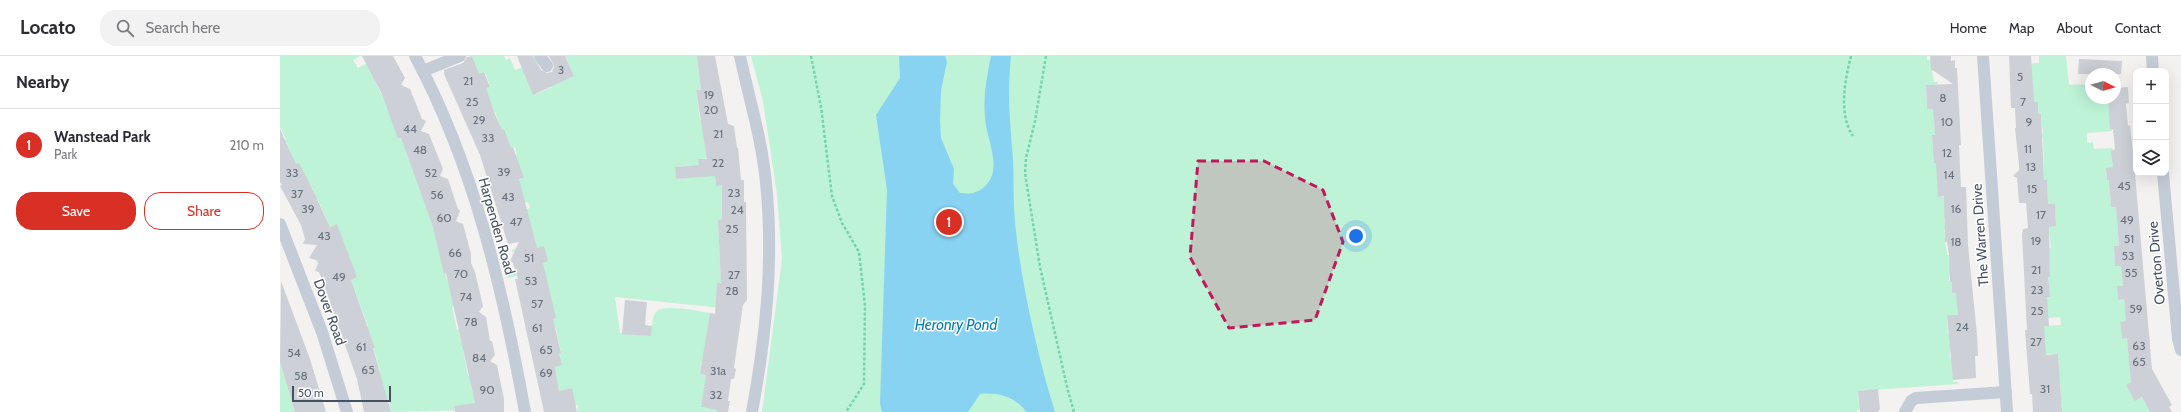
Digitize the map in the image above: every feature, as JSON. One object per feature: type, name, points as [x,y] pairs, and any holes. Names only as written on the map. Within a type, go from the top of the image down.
[{"type":"street","name":"Harpenden Road","points":[[415,56],[423,71],[476,200],[508,325],[525,412]]},
{"type":"street","points":[[423,71],[460,56]]},
{"type":"street","points":[[740,56],[762,159],[769,228],[768,298],[761,366],[752,412]]},
{"type":"street","name":"The Warren Drive","points":[[1983,56],[2007,412]]},
{"type":"street","points":[[2152,56],[2153,68]]},
{"type":"street","name":"Overton Drive","points":[[2163,176],[2178,339],[2181,350]]},
{"type":"street","name":"Dover Road","points":[[280,224],[322,332],[347,412]]},
{"type":"street","points":[[1905,412],[1911,401],[1916,398],[2006,392]]},
{"type":"path","points":[[811,56],[821,107],[832,196],[842,223],[859,252],[865,306],[864,384],[846,412]]},
{"type":"path","points":[[1046,56],[1035,121],[1026,158],[1025,173],[1040,267],[1074,412]]},
{"type":"path","points":[[1851,56],[1845,87],[1845,118],[1848,129],[1853,136]]},
{"type":"highlighted area","points":[[1198,161],[1264,161],[1323,190],[1343,242],[1315,320],[1229,328],[1190,257]]},
{"type":"green space","points":[[280,56],[360,56],[353,60],[358,68],[367,63],[381,94],[386,92],[398,139],[401,138],[433,226],[447,280],[456,279],[455,294],[451,295],[453,302],[462,305],[452,307],[457,330],[485,324],[459,331],[461,342],[467,341],[463,350],[468,376],[481,374],[470,381],[473,394],[487,401],[472,403],[473,410],[391,412],[390,407],[385,408],[390,405],[388,399],[382,401],[374,373],[380,371],[374,350],[351,356],[375,348],[369,331],[366,331],[365,327],[368,326],[354,288],[344,283],[357,277],[352,265],[341,255],[318,264],[316,260],[346,249],[337,224],[306,236],[328,222],[317,198],[294,208],[305,192],[313,189],[310,184],[303,187],[304,174],[299,163],[292,166],[280,157],[291,152],[287,143],[281,142],[286,139],[280,127]]},
{"type":"green space","points":[[472,56],[504,56],[506,60],[510,58],[515,70],[533,63],[534,95],[552,87],[549,79],[555,84],[574,76],[566,57],[560,59],[559,56],[697,56],[701,90],[696,91],[700,120],[723,118],[711,158],[699,159],[699,165],[675,167],[676,179],[700,177],[719,172],[715,180],[716,185],[726,185],[735,201],[722,201],[722,206],[728,206],[728,213],[722,213],[722,219],[718,220],[721,281],[733,283],[717,282],[716,304],[731,309],[615,297],[620,333],[651,336],[654,316],[657,311],[661,309],[674,308],[710,313],[708,326],[711,365],[701,363],[700,374],[707,375],[701,407],[717,410],[717,412],[577,412],[578,405],[563,408],[572,388],[559,391],[555,367],[562,365],[556,329],[517,276],[508,278],[507,271],[548,261],[519,252],[519,250],[512,252],[512,250],[528,246],[527,209],[530,208],[528,202],[525,203],[510,183],[524,178],[500,161],[517,155],[515,147],[508,149],[504,130],[490,134],[500,125],[495,112],[483,116],[473,93],[490,86],[485,72],[466,79],[477,71]]},
{"type":"green space","points":[[751,56],[1927,56],[1927,60],[1942,59],[1933,63],[1931,66],[1934,82],[1938,82],[1938,84],[1926,86],[1927,109],[1943,108],[1934,115],[1935,133],[1944,134],[1932,136],[1934,163],[1945,162],[1939,197],[1957,196],[1944,219],[1945,227],[1959,229],[1944,230],[1947,255],[1960,255],[1949,257],[1951,275],[1949,276],[1949,281],[1961,281],[1956,293],[1963,314],[1947,316],[1948,334],[1963,333],[1950,347],[1950,358],[1960,358],[1953,371],[1953,382],[1958,382],[1958,384],[1858,391],[1859,405],[1863,409],[1857,410],[1857,412],[762,412],[782,259],[777,195],[763,101]]},
{"type":"green space","points":[[2039,56],[2066,56],[2069,85],[2085,84],[2085,104],[2114,104],[2112,131],[2087,133],[2087,143],[2093,142],[2094,149],[2113,148],[2113,167],[2106,168],[2107,180],[2114,179],[2115,193],[2110,194],[2111,207],[2116,207],[2119,246],[2114,247],[2115,266],[2121,266],[2123,286],[2117,286],[2118,300],[2124,299],[2126,321],[2120,322],[2122,339],[2127,338],[2135,401],[2142,397],[2150,412],[2062,412],[2062,404],[2058,404],[2061,401],[2060,381],[2055,381],[2059,369],[2058,354],[2031,355],[2042,326],[2061,325],[2060,317],[2048,318],[2040,298],[2050,297],[2040,278],[2050,277],[2049,253],[2045,248],[2051,248],[2049,227],[2056,226],[2055,204],[2046,205],[2046,201],[2048,201],[2047,180],[2044,179],[2043,138],[2036,134],[2043,133],[2041,114],[2023,115],[2038,110],[2038,103],[2033,102],[2015,65],[2039,63]]},
{"type":"green space","points":[[280,362],[295,412],[280,412]]},
{"type":"water","name":"Heronry Pond","points":[[899,56],[945,56],[947,62],[941,90],[941,138],[954,169],[953,184],[960,193],[972,193],[983,188],[993,173],[993,154],[986,126],[985,109],[986,86],[991,56],[1011,56],[1009,108],[1013,159],[1014,214],[1021,269],[1030,318],[1055,412],[1026,412],[1012,399],[1000,395],[980,394],[968,412],[882,412],[880,404],[887,190],[876,115],[900,78]]},
{"type":"building","points":[[362,56],[393,56],[405,78],[401,85],[410,89],[422,119],[426,121],[421,131],[429,134],[443,169],[440,176],[448,179],[460,211],[456,221],[463,224],[471,254],[471,263],[475,272],[483,306],[479,312],[486,317],[490,341],[492,341],[495,355],[490,361],[497,365],[504,399],[504,412],[455,412],[454,406],[475,403],[446,273],[444,274],[433,227],[401,138],[398,139],[382,94]]},
{"type":"building","points":[[472,56],[479,74],[484,72],[490,87],[486,88],[494,112],[502,130],[504,129],[511,148],[513,147],[524,178],[519,179],[537,248],[544,246],[548,261],[543,263],[556,318],[553,319],[561,353],[559,353],[562,365],[555,367],[559,391],[572,388],[577,412],[544,412],[515,279],[518,279],[513,263],[510,261],[519,242],[508,244],[480,155],[444,74],[444,70],[463,63],[467,57]]},
{"type":"building","points":[[517,56],[533,56],[541,70],[547,73],[552,72],[554,66],[549,56],[565,56],[574,76],[533,95]]},
{"type":"building","points":[[697,56],[715,56],[728,124],[734,126],[741,180],[744,180],[744,202],[746,202],[747,300],[743,305],[734,368],[736,369],[734,379],[731,379],[728,412],[717,412],[717,410],[701,407],[706,375],[700,374],[710,313],[715,314],[717,282],[721,283],[718,220],[722,219],[722,185],[716,186],[715,176],[676,179],[675,167],[699,165],[698,159],[707,159],[696,90],[701,90]]},
{"type":"building","points":[[1930,56],[1951,56],[1951,61],[1955,60],[1955,68],[1957,68],[1961,145],[1959,145],[1961,187],[1966,187],[1968,245],[1977,334],[1978,356],[1975,356],[1976,378],[1953,380],[1947,315],[1958,315],[1956,293],[1952,293],[1952,282],[1950,282],[1949,255],[1947,242],[1945,242],[1944,196],[1938,197],[1936,163],[1934,163],[1932,135],[1935,135],[1933,109],[1927,109],[1926,85],[1953,84],[1931,69]]},
{"type":"building","points":[[2009,56],[2031,56],[2034,102],[2038,102],[2038,114],[2041,114],[2044,180],[2047,179],[2048,204],[2055,204],[2056,226],[2049,227],[2050,277],[2048,277],[2050,297],[2047,297],[2049,326],[2044,326],[2046,355],[2058,354],[2062,412],[2033,412],[2032,394],[2030,394],[2025,330],[2027,330],[2022,234],[2023,229],[2028,228],[2026,203],[2019,203],[2017,178],[2013,176],[2019,170],[2019,165],[2015,128],[2015,108],[2011,108]]},
{"type":"building","points":[[2079,59],[2122,61],[2121,74],[2121,68],[2085,68],[2085,74],[2078,74]]},
{"type":"building","points":[[2128,87],[2129,103],[2126,104],[2133,153],[2133,176],[2135,176],[2152,369],[2172,405],[2169,407],[2172,412],[2150,412],[2142,397],[2135,401],[2126,385],[2131,382],[2127,338],[2122,339],[2120,322],[2126,321],[2124,299],[2118,300],[2117,286],[2123,286],[2121,266],[2115,266],[2114,246],[2119,246],[2116,207],[2111,207],[2109,180],[2107,180],[2106,168],[2113,167],[2111,151],[2115,149],[2113,129],[2110,129],[2108,104],[2121,104],[2121,88]]},
{"type":"building","points":[[280,129],[296,164],[299,163],[310,184],[330,227],[337,224],[357,277],[351,280],[375,348],[373,348],[391,412],[364,412],[357,379],[323,282],[319,272],[315,271],[319,261],[309,258],[317,245],[303,244],[305,239],[301,225],[280,186],[282,185],[280,182]]},
{"type":"building","points":[[281,281],[310,359],[326,412],[295,412],[280,362]]},
{"type":"building","points":[[625,300],[647,302],[645,325],[652,326],[651,336],[622,334]]},
{"type":"building","points":[[1878,389],[1880,409],[1878,412],[1860,412],[1858,391]]},
{"type":"place","name":"Wanstead Park","points":[[949,222]]}]
